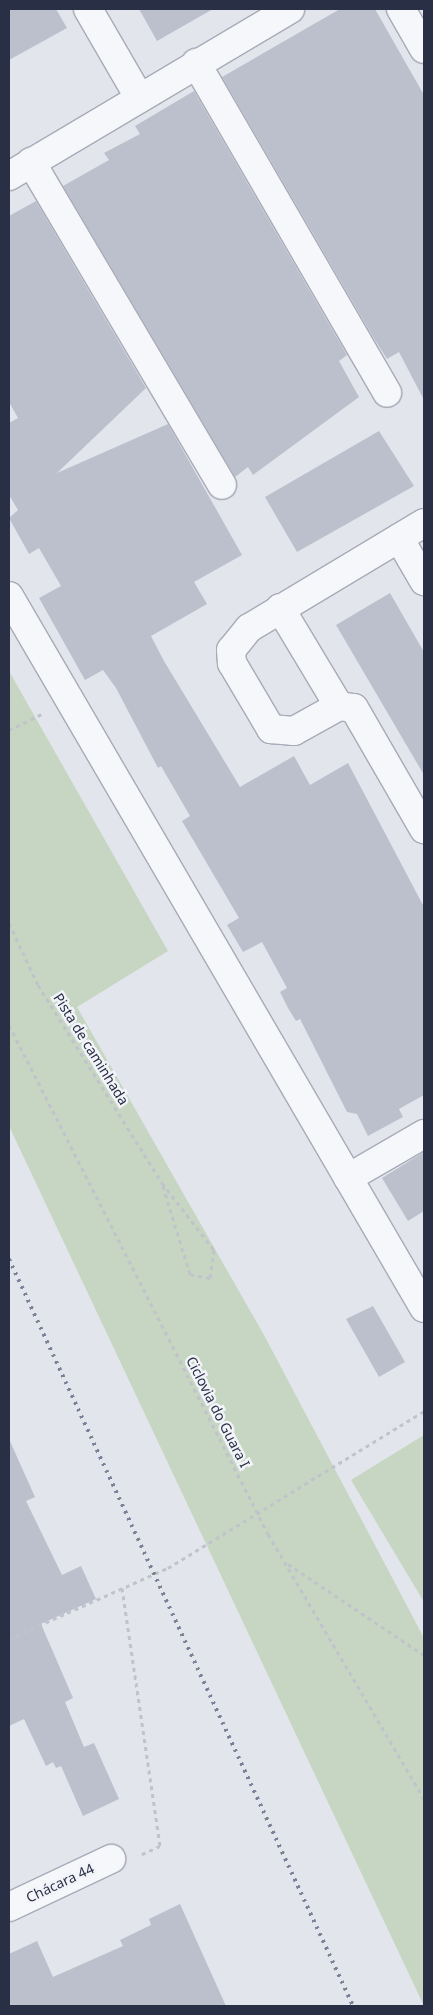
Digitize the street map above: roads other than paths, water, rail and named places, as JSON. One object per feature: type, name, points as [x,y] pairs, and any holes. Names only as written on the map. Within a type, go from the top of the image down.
[{"type":"street","points":[[88,9],[139,97]]},
{"type":"street","points":[[222,485],[20,169],[196,62],[262,15],[290,9]]},
{"type":"street","points":[[401,9],[424,48]]},
{"type":"street","points":[[196,62],[387,393]]},
{"type":"street","points":[[424,523],[280,608],[237,638],[231,650],[232,663],[271,729],[294,731],[339,706],[354,708],[363,717],[424,829]]},
{"type":"street","points":[[399,538],[424,581]]},
{"type":"street","points":[[9,596],[424,1308]]},
{"type":"street","points":[[280,608],[339,706]]},
{"type":"street","points":[[348,1178],[424,1134]]},
{"type":"street","name":"Chácara 44","points":[[9,1907],[111,1859]]},
{"type":"railway","points":[[9,1259],[353,2006]]}]
